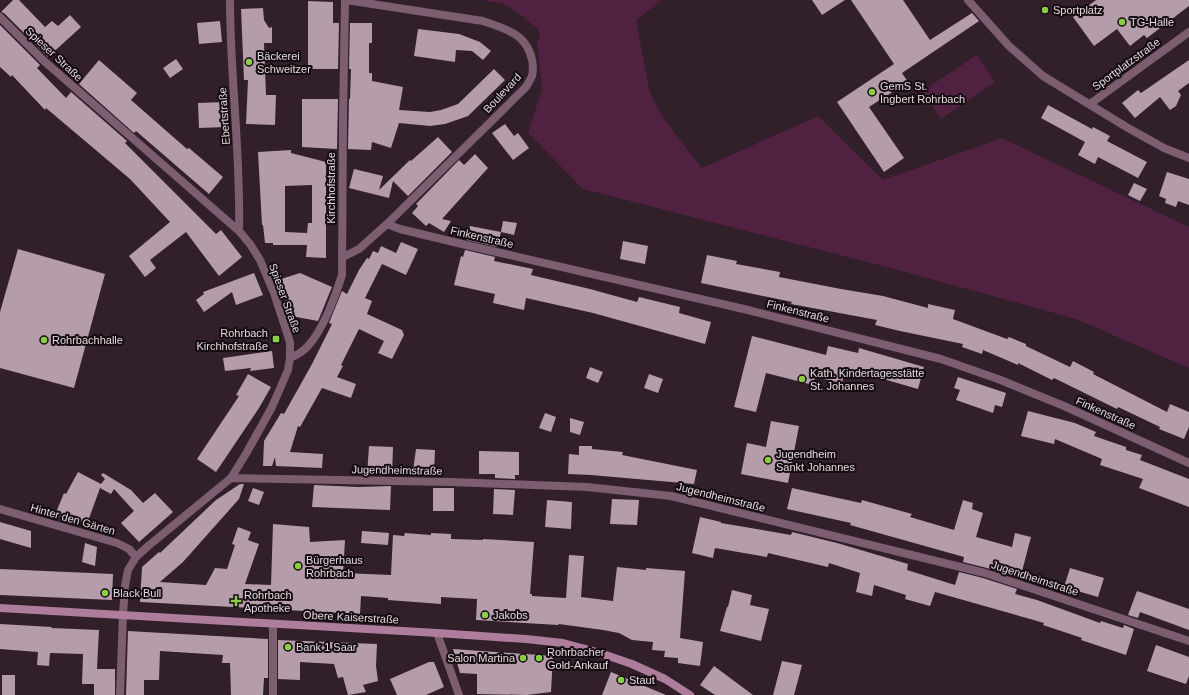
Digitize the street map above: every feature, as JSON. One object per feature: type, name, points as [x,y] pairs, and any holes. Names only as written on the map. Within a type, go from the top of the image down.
[{"type":"main road","name":"Obere Kaiserstraße","points":[[0,608],[437,633],[563,643],[597,652],[632,664],[665,680],[690,695]]},
{"type":"street","name":"Ebertstraße","points":[[230,0],[230,29],[239,173],[239,231]]},
{"type":"street","name":"Boulevard","points":[[343,257],[359,249],[387,224],[526,87],[532,76],[532,64],[529,49],[520,37],[500,27],[483,21],[346,0]]},
{"type":"street","name":"Kirchhofstraße","points":[[290,358],[299,354],[309,346],[338,290],[342,275],[342,141],[346,0]]},
{"type":"street","name":"Sportplatzstraße","points":[[968,0],[1009,46],[1043,76],[1090,104],[1189,32]]},
{"type":"street","name":"Spieser Straße","points":[[0,17],[44,61],[239,231],[260,260],[274,293],[290,342],[288,370],[272,408],[231,478],[136,557],[128,570],[123,614],[120,695]]},
{"type":"street","points":[[1090,104],[1128,128],[1164,148],[1189,158]]},
{"type":"street","name":"Finkenstraße","points":[[387,224],[400,229],[466,245],[748,310],[941,359],[998,379],[1057,403],[1189,463]]},
{"type":"street","name":"Jugendheimstraße","points":[[231,478],[587,486],[671,496],[985,573],[1189,641]]},
{"type":"street","name":"Hinter den Gärten","points":[[0,509],[117,543],[129,549],[136,557]]},
{"type":"street","points":[[273,624],[273,695]]},
{"type":"street","points":[[437,633],[459,695]]},
{"type":"shaded area","points":[[482,0],[661,0],[636,21],[650,93],[664,119],[702,168],[818,116],[883,180],[1002,138],[1189,227],[1189,368],[1076,319],[898,270],[583,189],[528,133],[542,89],[537,42],[540,37],[538,29],[521,15],[504,4]]},
{"type":"shaded area","points":[[977,55],[995,82],[941,119],[922,91]]},
{"type":"building","points":[[13,0],[19,0],[45,27],[52,21],[58,26],[70,15],[81,27],[48,57],[4,13],[1,12]]},
{"type":"building","points":[[812,0],[845,0],[822,15]]},
{"type":"building","name":"GemS St. Ingbert Rohrbach","points":[[851,0],[903,0],[930,40],[972,13],[979,21],[902,73],[908,82],[869,107],[904,158],[884,172],[837,102],[894,64]]},
{"type":"building","name":"TG-Halle","points":[[1096,0],[1189,0],[1189,6],[1147,38],[1144,35],[1130,46],[1117,29],[1094,46],[1073,17]]},
{"type":"building","points":[[308,1],[333,2],[333,23],[339,23],[338,69],[308,69]]},
{"type":"building","points":[[263,8],[264,20],[269,28],[272,27],[272,43],[264,43],[266,95],[276,95],[275,125],[246,124],[248,80],[244,80],[241,9]]},
{"type":"building","points":[[220,21],[222,42],[199,44],[197,23]]},
{"type":"building","points":[[350,23],[372,23],[372,43],[369,43],[369,73],[372,73],[372,81],[403,87],[399,110],[430,112],[458,104],[494,69],[505,80],[468,116],[445,124],[430,126],[399,123],[391,148],[372,142],[371,150],[348,149],[351,69],[349,69]]},
{"type":"building","points":[[0,25],[40,65],[37,68],[66,98],[71,92],[127,141],[125,143],[216,234],[221,230],[242,257],[219,276],[186,232],[150,260],[156,268],[145,277],[129,256],[170,222],[130,179],[46,108],[45,110],[12,75],[11,77],[0,67]]},
{"type":"building","points":[[418,29],[459,34],[480,42],[491,51],[483,60],[472,51],[456,50],[455,62],[414,56]]},
{"type":"building","points":[[176,59],[183,69],[170,78],[163,68]]},
{"type":"building","points":[[99,60],[137,93],[131,100],[187,149],[189,148],[223,177],[209,194],[136,131],[134,133],[79,84]]},
{"type":"building","points":[[1189,60],[1189,83],[1178,91],[1181,95],[1176,106],[1170,110],[1160,97],[1135,118],[1122,103],[1138,90],[1141,93]]},
{"type":"building","points":[[302,99],[338,99],[337,149],[302,147]]},
{"type":"building","points":[[225,102],[226,127],[199,128],[198,103]]},
{"type":"building","points":[[1048,105],[1092,129],[1093,127],[1110,136],[1107,141],[1147,162],[1138,178],[1098,157],[1095,164],[1078,155],[1085,142],[1041,118]]},
{"type":"building","points":[[505,124],[514,136],[518,133],[529,148],[513,160],[492,133]]},
{"type":"building","points":[[438,137],[452,152],[408,196],[393,181],[389,198],[349,188],[354,169],[383,176],[379,190],[410,160],[411,161]]},
{"type":"building","points":[[291,150],[291,153],[326,162],[326,258],[306,257],[307,245],[273,245],[273,243],[265,243],[262,225],[258,152]],"holes":[[[312,185],[312,223],[308,223],[307,233],[285,232],[285,186]]]},
{"type":"building","points":[[475,154],[488,168],[442,219],[451,221],[444,232],[429,223],[426,226],[412,213],[418,206],[416,204],[459,160],[464,165]]},
{"type":"building","points":[[1167,172],[1189,179],[1189,205],[1178,201],[1176,207],[1165,203],[1166,199],[1159,196]]},
{"type":"building","points":[[1134,183],[1147,189],[1140,201],[1128,195]]},
{"type":"building","points":[[503,221],[517,223],[514,235],[501,232]]},
{"type":"building","points":[[470,226],[501,232],[497,247],[467,240]]},
{"type":"building","points":[[623,241],[648,246],[645,264],[620,259]]},
{"type":"building","points":[[401,242],[418,249],[406,275],[382,264],[365,298],[372,301],[367,314],[402,330],[404,335],[392,359],[378,353],[384,341],[359,329],[341,365],[343,366],[337,377],[356,384],[351,398],[322,388],[300,427],[298,426],[290,452],[323,454],[322,468],[276,466],[275,457],[272,466],[263,466],[264,441],[281,413],[284,414],[312,364],[332,324],[329,323],[342,291],[347,294],[359,270],[367,258],[369,259],[373,251],[378,253],[381,246],[396,253]]},
{"type":"building","name":"Rohrbachhalle","points":[[18,249],[105,274],[74,388],[0,368],[0,312]]},
{"type":"building","points":[[465,250],[495,257],[494,261],[533,269],[531,275],[637,302],[639,297],[680,307],[679,313],[711,322],[705,344],[593,313],[526,298],[524,310],[493,303],[495,294],[454,285],[461,256],[463,257]]},
{"type":"building","points":[[707,255],[737,261],[736,264],[780,272],[779,277],[883,296],[928,308],[928,304],[955,310],[953,319],[1007,339],[1009,337],[1026,344],[1026,346],[1070,367],[1073,361],[1094,372],[1093,374],[1167,412],[1170,404],[1189,412],[1189,427],[1184,439],[1159,429],[1160,427],[1118,407],[1117,409],[1054,378],[1052,380],[1018,363],[1018,365],[983,350],[982,354],[962,347],[963,344],[875,325],[877,320],[791,304],[792,302],[701,283]]},
{"type":"building","points":[[254,273],[263,295],[236,305],[232,292],[204,312],[196,300],[204,294],[203,292]]},
{"type":"building","points":[[300,273],[332,287],[318,321],[291,316],[278,280]]},
{"type":"building","points":[[752,336],[826,355],[828,346],[858,353],[859,348],[924,367],[918,389],[845,368],[842,383],[815,377],[813,385],[766,373],[756,412],[734,407]]},
{"type":"building","points":[[272,351],[274,368],[250,371],[251,368],[225,371],[223,358]]},
{"type":"building","points":[[590,367],[603,372],[598,383],[586,378]]},
{"type":"building","points":[[248,374],[271,387],[259,408],[216,472],[197,459],[239,396],[236,395]]},
{"type":"building","points":[[649,374],[663,379],[658,393],[644,388]]},
{"type":"building","points":[[958,377],[1006,393],[1002,407],[995,405],[993,413],[956,400],[960,390],[954,388]]},
{"type":"building","points":[[1028,411],[1075,423],[1096,432],[1094,436],[1126,447],[1126,450],[1142,455],[1140,460],[1189,479],[1189,507],[1139,488],[1143,479],[1100,465],[1102,459],[1055,439],[1054,444],[1021,436]]},
{"type":"building","points":[[545,413],[556,417],[551,432],[539,428]]},
{"type":"building","points":[[570,418],[584,422],[580,435],[570,432]]},
{"type":"building","name":"Jugendheim Sankt Johannes","points":[[771,421],[799,426],[788,483],[741,474],[747,443],[766,447]]},
{"type":"building","points":[[369,446],[393,447],[392,475],[367,475]]},
{"type":"building","points":[[579,446],[592,446],[592,449],[623,452],[622,455],[697,470],[694,484],[568,474],[569,454],[579,455]]},
{"type":"building","points":[[416,449],[435,450],[434,472],[413,471]]},
{"type":"building","points":[[479,451],[519,452],[519,475],[515,475],[515,479],[495,478],[495,474],[479,474]]},
{"type":"building","points":[[78,472],[101,484],[105,479],[101,475],[103,473],[131,490],[143,503],[155,493],[173,512],[139,542],[121,523],[134,511],[114,489],[111,494],[100,488],[87,524],[55,515],[64,493],[66,494]]},
{"type":"building","points":[[240,484],[244,484],[239,499],[183,562],[160,582],[206,585],[215,568],[227,569],[235,545],[232,544],[238,527],[251,532],[248,540],[259,544],[245,584],[271,585],[273,524],[309,527],[310,542],[345,540],[343,573],[391,575],[393,535],[404,536],[405,533],[431,535],[431,533],[451,534],[451,539],[534,542],[530,594],[532,594],[532,596],[566,598],[569,555],[584,556],[581,597],[613,601],[617,567],[646,570],[646,568],[685,571],[680,638],[703,642],[700,666],[678,663],[678,658],[664,657],[665,651],[652,650],[653,642],[632,640],[619,633],[559,624],[476,620],[477,599],[441,597],[441,604],[388,600],[388,598],[361,596],[360,614],[140,602],[142,567],[159,552],[160,553],[216,500]]},
{"type":"building","points":[[314,485],[358,487],[391,486],[390,510],[312,507]]},
{"type":"building","points":[[253,488],[264,492],[259,505],[248,501]]},
{"type":"building","points":[[433,488],[454,488],[454,511],[433,511]]},
{"type":"building","points":[[792,488],[861,503],[862,500],[912,514],[910,517],[954,530],[963,500],[973,503],[972,509],[983,513],[976,537],[1012,547],[1015,533],[1031,537],[1020,579],[963,562],[964,557],[850,525],[851,523],[787,509]]},
{"type":"building","points":[[494,489],[515,490],[513,515],[493,514]]},
{"type":"building","points":[[612,499],[639,500],[637,525],[610,524]]},
{"type":"building","points":[[547,500],[572,502],[571,529],[545,527]]},
{"type":"building","points":[[700,517],[721,523],[791,535],[792,532],[837,543],[908,564],[907,570],[955,585],[959,572],[983,578],[1017,589],[1015,594],[1037,600],[1100,623],[1101,621],[1123,628],[1124,625],[1134,629],[1126,655],[1081,640],[1082,638],[1043,625],[1044,623],[935,592],[930,606],[905,599],[906,595],[874,585],[872,596],[856,592],[860,573],[829,563],[828,567],[768,553],[767,557],[715,548],[713,558],[692,553]]},
{"type":"building","points":[[0,522],[31,531],[31,548],[0,539]]},
{"type":"building","points":[[362,531],[389,533],[388,545],[361,543]]},
{"type":"building","points":[[85,543],[97,547],[95,566],[82,562]]},
{"type":"building","points":[[1070,568],[1104,578],[1098,597],[1064,587]]},
{"type":"building","points":[[0,569],[113,574],[112,600],[0,595]]},
{"type":"building","points":[[732,590],[752,595],[750,605],[769,609],[761,641],[720,631]]},
{"type":"building","points":[[1137,591],[1189,609],[1189,630],[1140,612],[1138,618],[1128,615]]},
{"type":"building","points":[[0,624],[99,630],[97,669],[115,669],[115,695],[94,695],[94,684],[82,684],[83,654],[50,653],[49,666],[37,665],[38,652],[0,649]]},
{"type":"building","points":[[128,631],[268,639],[268,678],[264,678],[263,695],[231,695],[230,663],[222,663],[223,655],[160,651],[159,680],[144,680],[144,695],[126,695]]},
{"type":"building","points":[[278,640],[377,644],[376,666],[378,681],[363,685],[366,692],[348,695],[343,677],[338,678],[334,664],[300,662],[300,680],[278,679]]},
{"type":"building","points":[[1156,645],[1189,657],[1189,676],[1186,684],[1147,671]]},
{"type":"building","points":[[453,649],[553,656],[551,692],[527,695],[477,694],[477,674],[460,673]]},
{"type":"building","points":[[782,661],[802,665],[794,695],[773,695]]},
{"type":"building","points":[[429,662],[434,662],[444,687],[426,695],[397,695],[390,679]]},
{"type":"building","points":[[714,666],[753,695],[715,695],[700,685]]},
{"type":"building","points":[[611,672],[666,695],[602,695]]},
{"type":"building","points":[[2,675],[15,675],[15,695],[2,695]]},
{"type":"place","name":"Sportplatz","points":[[1045,10]]},
{"type":"place","name":"TG-Halle","points":[[1122,22]]},
{"type":"place","name":"Bäckerei Schweitzer","points":[[249,62]]},
{"type":"place","name":"GemS St. Ingbert Rohrbach","points":[[872,92]]},
{"type":"place","name":"Rohrbach Kirchhofstraße","points":[[276,339]]},
{"type":"place","name":"Rohrbachhalle","points":[[44,340]]},
{"type":"place","name":"Kath. Kindertagesstätte St. Johannes","points":[[802,379]]},
{"type":"place","name":"Jugendheim Sankt Johannes","points":[[768,460]]},
{"type":"place","name":"Bürgerhaus Rohrbach","points":[[298,566]]},
{"type":"place","name":"Black Bull","points":[[105,593]]},
{"type":"place","name":"Rohrbach Apotheke","points":[[236,601]]},
{"type":"place","name":"Jakobs","points":[[485,615]]},
{"type":"place","name":"Bank 1 Saar","points":[[288,647]]},
{"type":"place","name":"Salon Martina","points":[[523,658]]},
{"type":"place","name":"Rohrbacher Gold-Ankauf","points":[[539,658]]},
{"type":"place","name":"Staut","points":[[621,680]]}]
